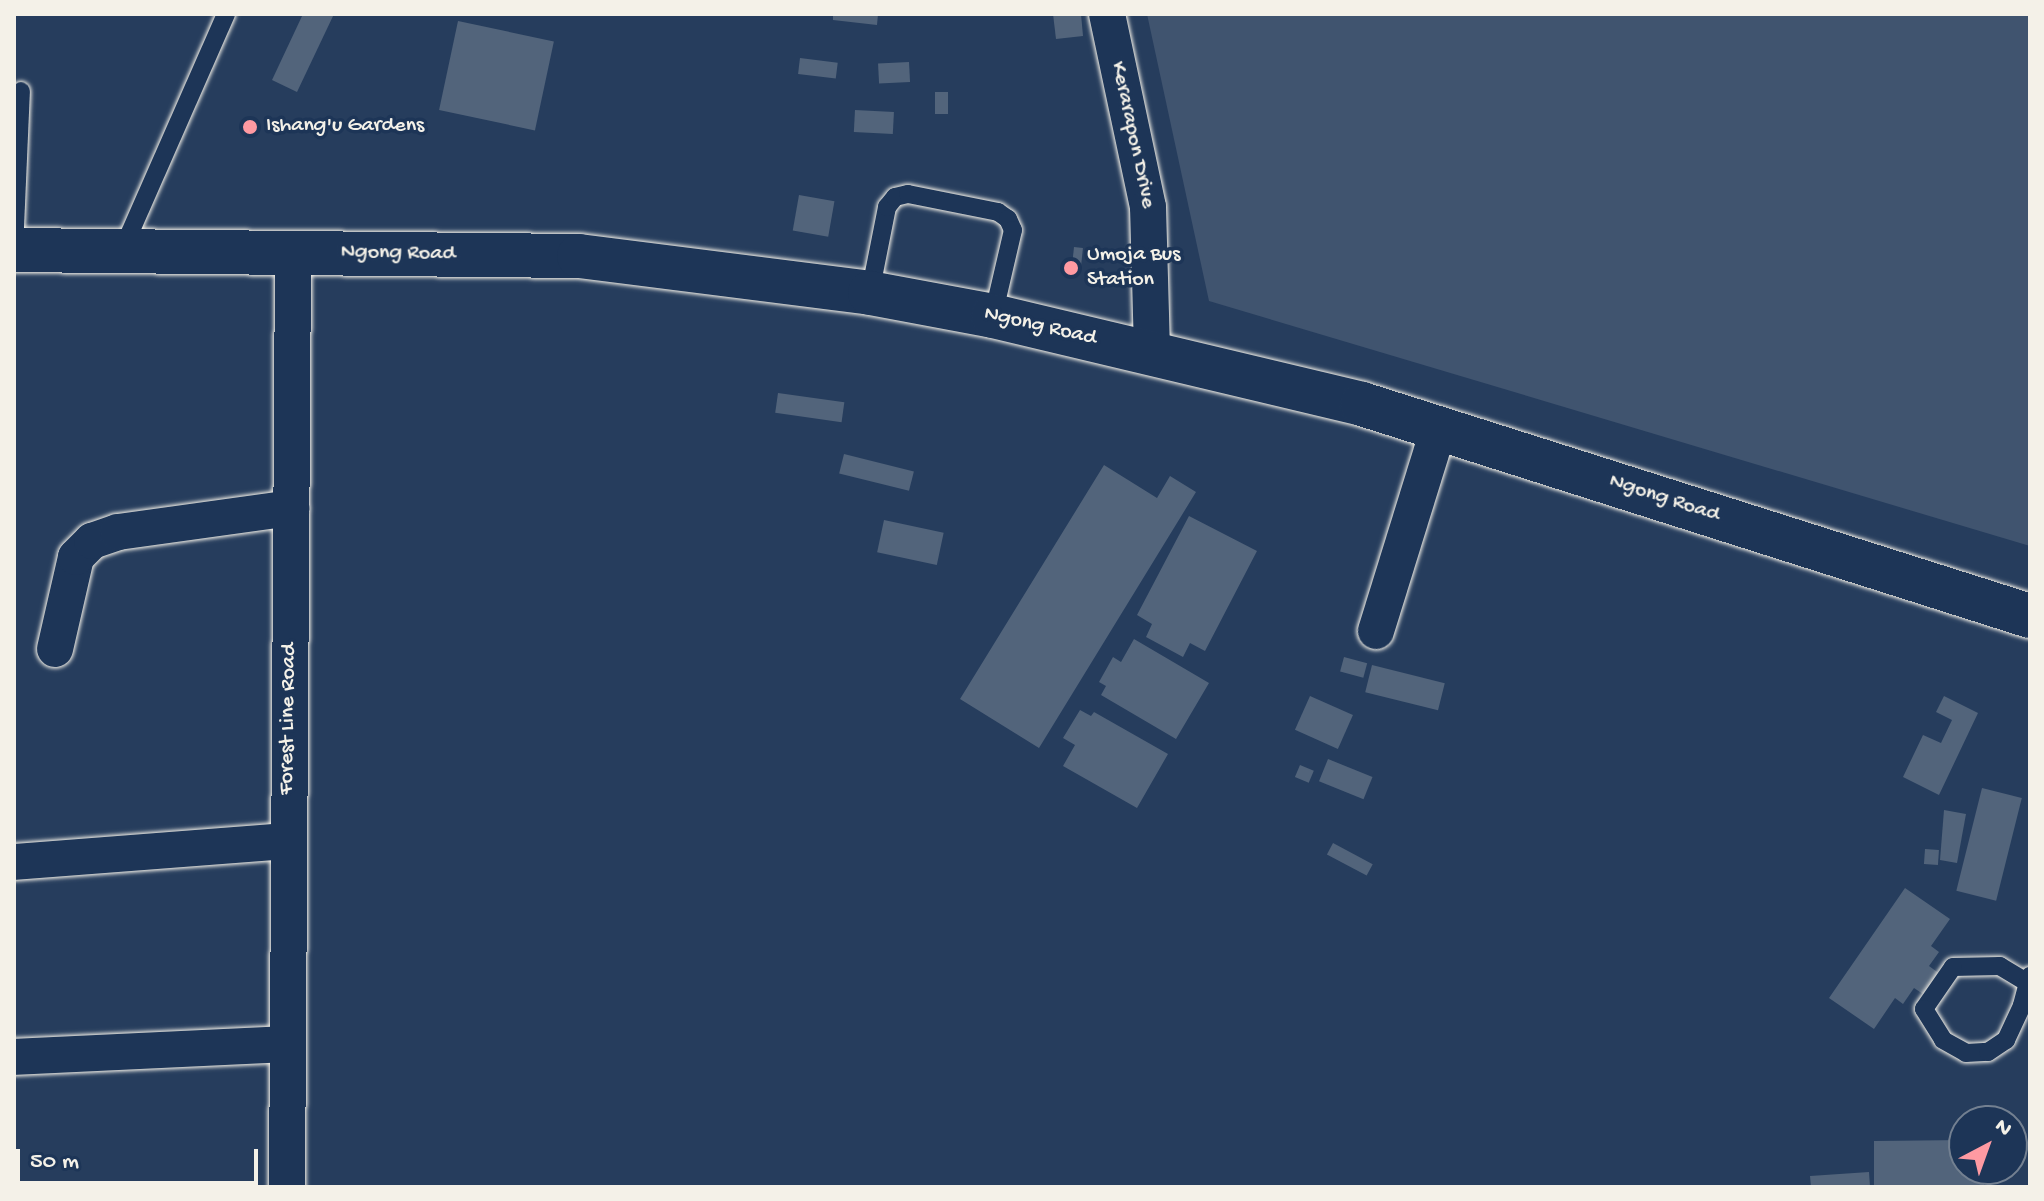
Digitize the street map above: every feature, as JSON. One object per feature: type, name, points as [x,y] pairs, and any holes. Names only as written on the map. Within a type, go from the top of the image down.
[{"type":"main road","name":"Ngong Road","points":[[14,250],[579,256],[870,293],[993,316],[1152,352],[1439,427],[2030,616]]},
{"type":"street","name":"Kerarapon Drive","points":[[1107,14],[1148,207],[1152,352]]},
{"type":"street","name":"Forest Line Road","points":[[287,1187],[293,252]]},
{"type":"street","points":[[1376,631],[1439,427]]},
{"type":"street","points":[[55,649],[76,557],[92,541],[118,532],[291,508]]},
{"type":"street","points":[[14,862],[288,841]]},
{"type":"street","points":[[14,1057],[286,1044]]},
{"type":"lane","points":[[122,251],[226,14]]},
{"type":"lane","points":[[14,250],[21,91]]},
{"type":"lane","points":[[870,293],[887,207],[895,197],[908,194],[998,212],[1008,219],[1013,230],[993,316]]},
{"type":"lane","points":[[2000,966],[2029,979],[2006,1040],[1988,1052],[1966,1053],[1943,1040],[1924,1009],[1953,967],[2000,966]]},
{"type":"shaded area","points":[[1147,14],[2030,14],[2030,546],[1209,301]]},
{"type":"building","points":[[303,14],[334,14],[297,92],[272,80]]},
{"type":"building","points":[[833,14],[878,14],[877,25],[833,20]]},
{"type":"building","points":[[1053,14],[1081,14],[1083,36],[1056,39]]},
{"type":"building","points":[[458,21],[554,41],[535,130],[439,110]]},
{"type":"building","points":[[800,58],[838,63],[836,79],[798,74]]},
{"type":"building","points":[[909,62],[910,82],[879,84],[878,64]]},
{"type":"building","points":[[935,92],[948,92],[948,114],[935,114]]},
{"type":"building","points":[[855,110],[894,112],[893,134],[854,132]]},
{"type":"building","points":[[799,195],[834,201],[828,237],[793,230]]},
{"type":"building","points":[[1074,247],[1083,248],[1080,273],[1071,272]]},
{"type":"building","points":[[778,393],[844,402],[842,422],[775,413]]},
{"type":"building","points":[[844,454],[914,471],[909,491],[839,473]]},
{"type":"building","points":[[1104,465],[1157,498],[1170,476],[1196,492],[1039,748],[960,699]]},
{"type":"building","points":[[1189,516],[1257,551],[1205,651],[1190,643],[1183,657],[1146,637],[1152,624],[1137,615]]},
{"type":"building","points":[[884,520],[944,533],[937,565],[877,552]]},
{"type":"building","points":[[1134,639],[1209,683],[1176,739],[1101,695],[1106,686],[1099,682],[1113,657],[1121,662]]},
{"type":"building","points":[[1344,657],[1367,663],[1363,678],[1340,671]]},
{"type":"building","points":[[1372,665],[1445,683],[1438,710],[1365,692]]},
{"type":"building","points":[[1310,696],[1353,715],[1338,749],[1295,730]]},
{"type":"building","points":[[1944,696],[1978,713],[1939,795],[1903,777],[1923,735],[1941,743],[1952,720],[1936,712]]},
{"type":"building","points":[[1080,710],[1091,716],[1094,712],[1168,754],[1137,808],[1063,766],[1075,745],[1063,738]]},
{"type":"building","points":[[1328,759],[1373,777],[1364,799],[1319,781]]},
{"type":"building","points":[[1300,765],[1314,771],[1309,783],[1295,777]]},
{"type":"building","points":[[1982,788],[2022,798],[1996,901],[1956,891]]},
{"type":"building","points":[[1944,810],[1966,814],[1957,863],[1940,860]]},
{"type":"building","points":[[1333,843],[1373,864],[1367,876],[1327,854]]},
{"type":"building","points":[[1925,849],[1939,850],[1938,865],[1924,864]]},
{"type":"building","points":[[1905,888],[1950,919],[1931,946],[1939,952],[1929,966],[1940,974],[1926,996],[1914,988],[1903,1004],[1895,998],[1874,1029],[1829,998]]},
{"type":"building","points":[[1948,1140],[1948,1185],[1984,1187],[1874,1187],[1874,1141]]},
{"type":"building","points":[[1869,1172],[1870,1187],[1811,1187],[1810,1176]]},
{"type":"place","name":"Ishang'u Gardens","points":[[250,127]]},
{"type":"place","name":"Umoja Bus Station","points":[[1071,268]]}]
